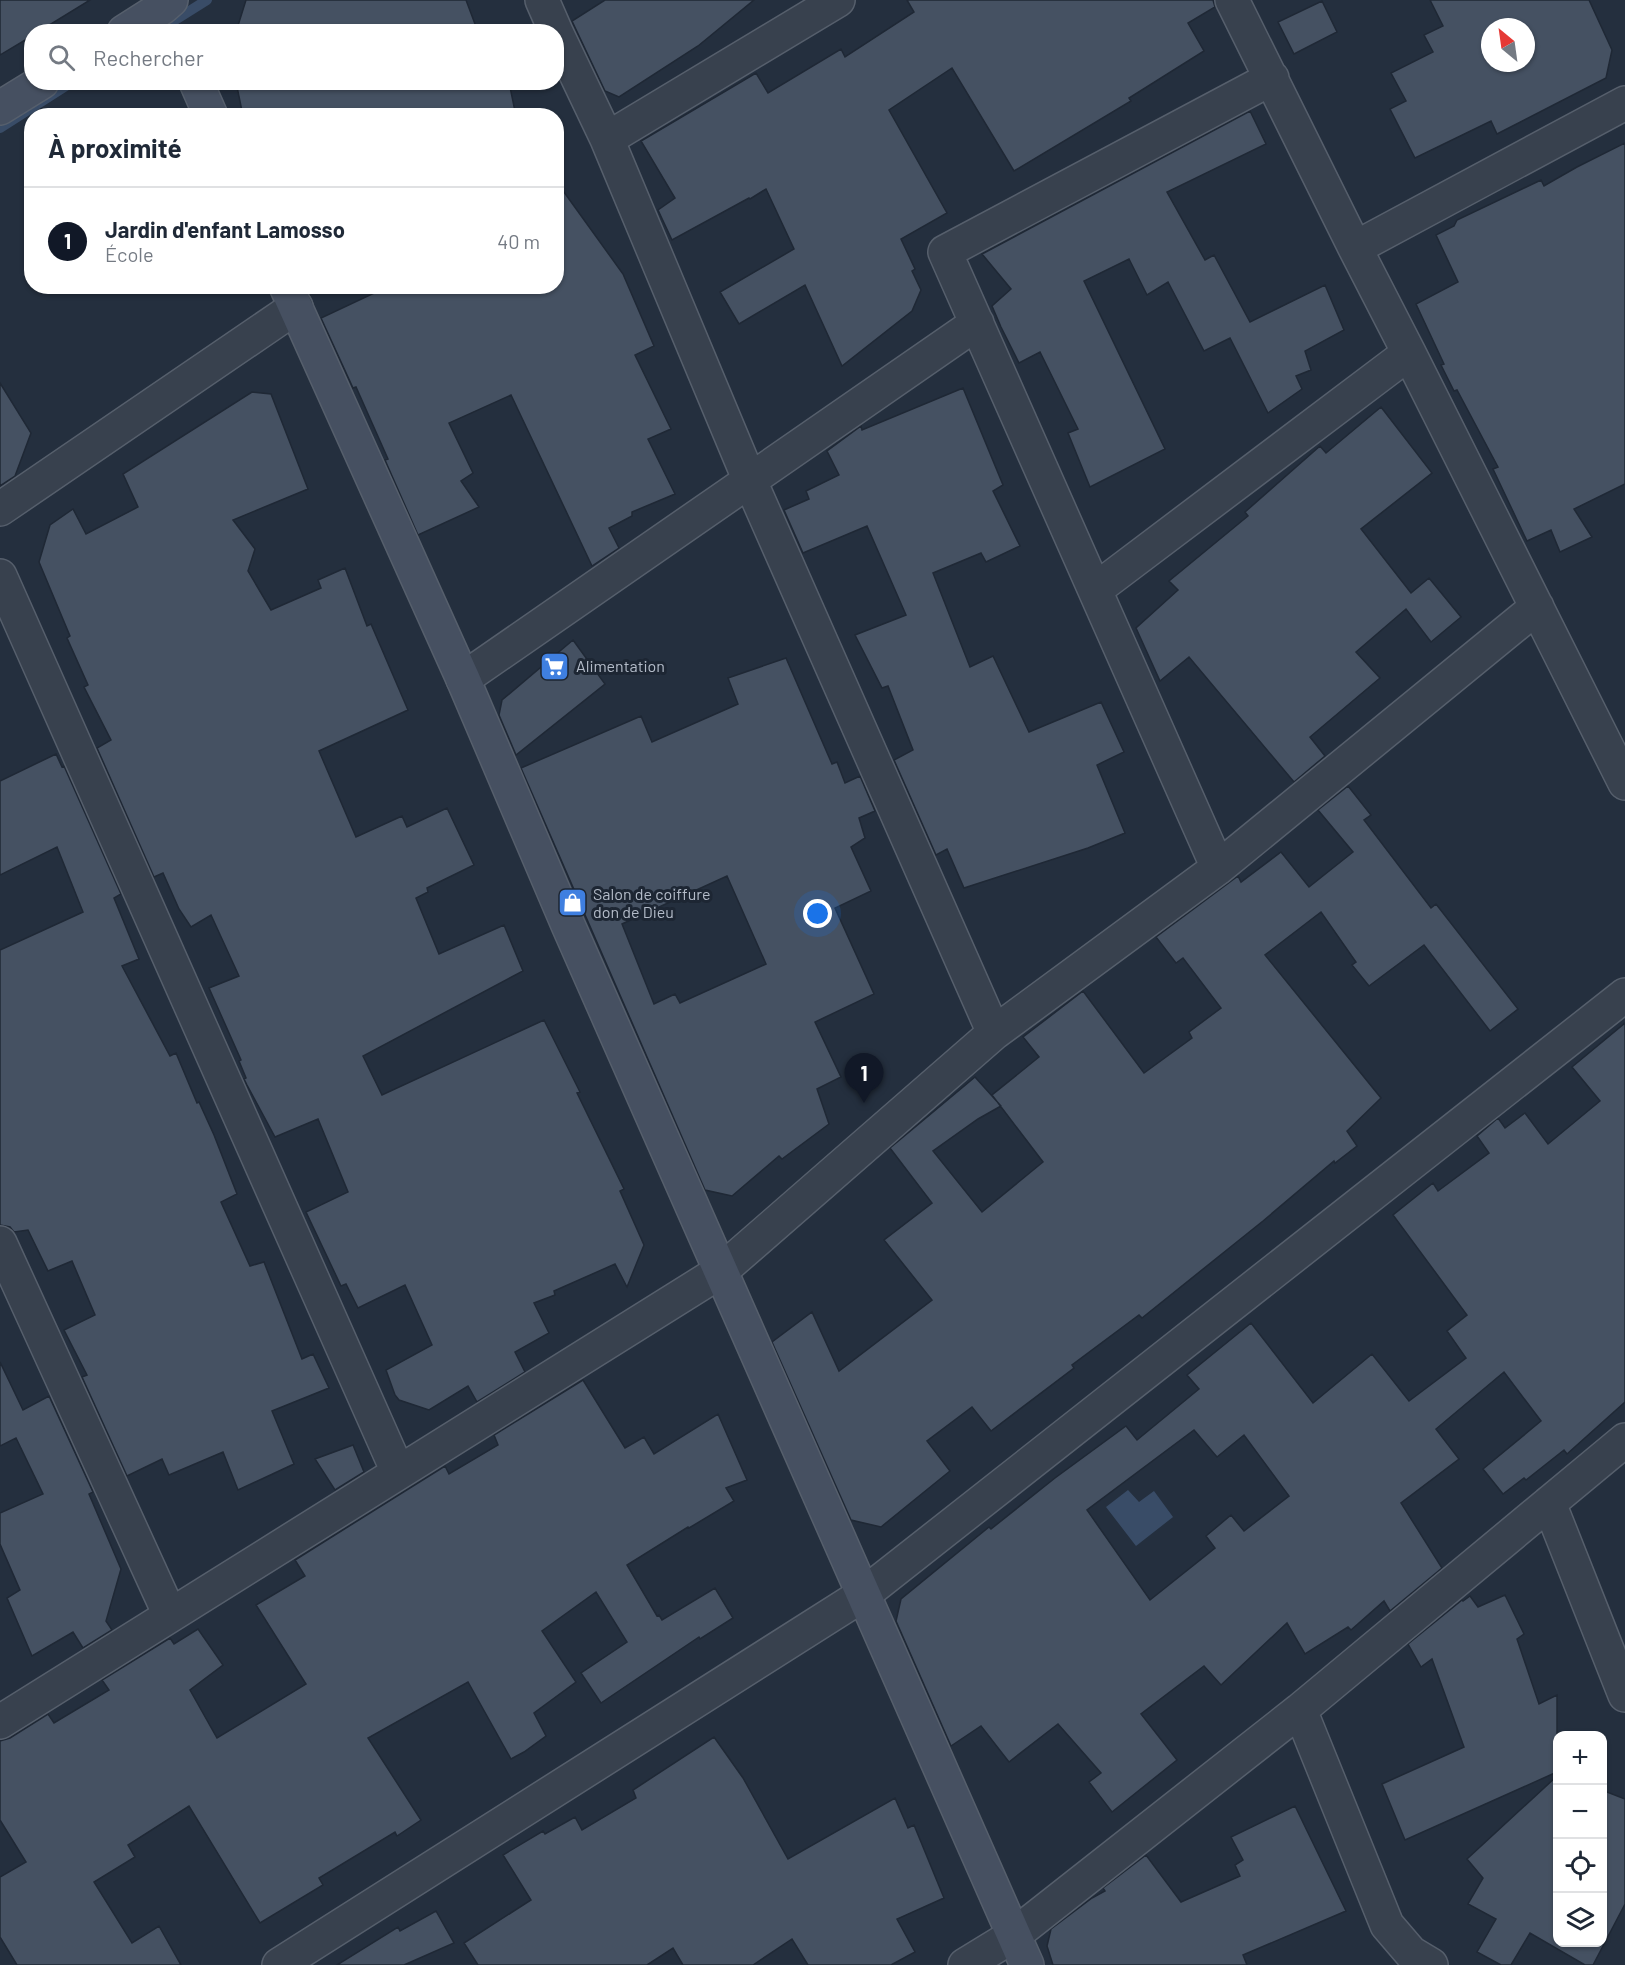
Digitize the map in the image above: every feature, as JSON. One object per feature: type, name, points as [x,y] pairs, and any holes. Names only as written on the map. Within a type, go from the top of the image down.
[{"type":"street","points":[[542,0],[552,24]]},
{"type":"street","points":[[607,139],[838,0]]},
{"type":"street","points":[[1232,0],[1354,248],[1409,352],[1625,783]]},
{"type":"street","points":[[140,24],[167,10]]},
{"type":"street","points":[[564,49],[607,139],[750,481],[994,1033]]},
{"type":"street","points":[[1218,868],[945,252],[1272,78]]},
{"type":"street","points":[[0,108],[29,90]]},
{"type":"street","points":[[200,90],[207,108]]},
{"type":"street","points":[[1354,248],[1625,103]]},
{"type":"street","points":[[0,509],[291,297],[463,679],[568,925],[1027,1965]]},
{"type":"street","points":[[463,679],[977,323]]},
{"type":"street","points":[[1095,590],[1409,352]]},
{"type":"street","points":[[0,576],[398,1472]]},
{"type":"street","points":[[0,1722],[722,1271],[994,1033],[1218,868],[1537,607]]},
{"type":"street","points":[[279,1965],[864,1594],[1625,995]]},
{"type":"street","points":[[0,1243],[170,1615]]},
{"type":"street","points":[[965,1965],[1014,1935],[1300,1710],[1625,1440]]},
{"type":"street","points":[[1549,1503],[1625,1695]]},
{"type":"street","points":[[1300,1710],[1387,1925],[1411,1953],[1431,1965]]},
{"type":"water","points":[[1128,1490],[1139,1502],[1154,1491],[1173,1517],[1136,1546],[1106,1507]]},
{"type":"building","points":[[0,0],[90,0],[51,24],[24,24],[24,41],[0,55]]},
{"type":"building","points":[[246,0],[466,0],[475,24],[238,24]]},
{"type":"building","points":[[605,0],[754,0],[698,46],[619,97],[605,91],[572,21]]},
{"type":"building","points":[[907,0],[1213,0],[1215,7],[1188,23],[1204,51],[1129,98],[1131,101],[1014,171],[952,68],[889,110],[947,213],[901,239],[915,269],[912,271],[921,290],[912,311],[842,366],[805,285],[739,324],[720,292],[794,249],[766,189],[672,240],[658,210],[675,198],[641,141],[756,73],[768,93],[841,49],[845,57],[914,12]]},
{"type":"building","points":[[1430,0],[1589,0],[1612,50],[1606,78],[1497,134],[1491,121],[1415,158],[1390,109],[1406,101],[1391,73],[1433,52],[1424,35],[1443,26]]},
{"type":"building","points":[[1322,1],[1337,32],[1294,54],[1278,22]]},
{"type":"building","points":[[238,90],[511,90],[514,108],[241,108]]},
{"type":"building","points":[[1250,111],[1266,144],[1167,192],[1205,260],[1214,255],[1250,322],[1325,285],[1344,330],[1305,351],[1311,370],[1296,376],[1302,389],[1268,413],[1230,338],[1204,351],[1168,282],[1147,295],[1129,259],[1084,281],[1165,449],[1090,487],[1068,433],[1078,429],[1040,352],[1019,363],[992,306],[1011,289],[982,254]]},
{"type":"building","points":[[1625,143],[1625,484],[1574,509],[1592,537],[1560,552],[1551,530],[1527,541],[1493,469],[1498,467],[1457,390],[1454,391],[1416,304],[1458,282],[1436,235],[1454,226],[1457,220],[1541,180],[1544,186]]},
{"type":"building","points":[[564,192],[623,274],[654,346],[635,355],[671,429],[648,439],[675,494],[632,512],[632,516],[609,528],[619,548],[592,566],[511,395],[449,423],[473,473],[461,481],[479,507],[418,535],[356,387],[353,388],[321,318],[372,294],[564,294]]},
{"type":"building","points":[[0,383],[31,433],[15,476],[0,486]]},
{"type":"building","points":[[963,388],[1003,485],[993,491],[1020,546],[986,562],[981,553],[933,573],[970,667],[993,656],[1029,732],[1101,702],[1124,752],[1097,765],[1125,833],[1088,848],[964,888],[947,849],[936,855],[894,760],[913,750],[888,686],[882,688],[855,635],[906,615],[867,526],[803,553],[784,510],[809,499],[806,491],[839,475],[827,451],[861,426],[862,430]]},
{"type":"building","points":[[252,392],[271,394],[308,489],[233,520],[255,549],[248,571],[271,610],[321,588],[318,580],[345,568],[367,626],[371,624],[408,710],[319,751],[356,837],[402,816],[407,827],[447,808],[474,865],[427,888],[428,892],[416,898],[439,954],[504,925],[523,971],[363,1056],[382,1095],[544,1020],[624,1189],[620,1191],[644,1245],[627,1287],[615,1264],[554,1291],[555,1295],[534,1303],[549,1333],[515,1352],[525,1372],[477,1402],[468,1386],[429,1410],[399,1400],[395,1395],[386,1370],[432,1345],[405,1285],[358,1308],[346,1284],[341,1286],[306,1212],[348,1192],[318,1119],[275,1137],[247,1085],[239,1061],[241,1060],[209,988],[239,976],[211,915],[191,927],[179,909],[163,873],[154,877],[97,748],[111,740],[84,687],[88,685],[67,638],[70,636],[39,562],[50,525],[73,509],[86,534],[138,507],[123,474]]},
{"type":"building","points":[[1381,407],[1432,473],[1361,529],[1411,593],[1429,578],[1461,617],[1431,642],[1406,609],[1356,652],[1380,678],[1310,737],[1325,756],[1294,782],[1189,657],[1160,681],[1136,628],[1178,590],[1169,581],[1248,516],[1245,512],[1320,446],[1326,453]]},
{"type":"building","points":[[573,640],[605,684],[516,755],[499,715],[502,700]]},
{"type":"building","points":[[786,658],[832,764],[837,762],[845,783],[860,776],[875,811],[859,818],[865,838],[851,847],[871,891],[835,908],[874,994],[815,1022],[841,1077],[817,1089],[829,1124],[782,1159],[779,1156],[732,1196],[705,1190],[521,768],[641,716],[652,742],[738,704],[728,678]],"holes":[[[727,876],[766,964],[680,1003],[675,994],[654,1004],[622,924]]]},
{"type":"building","points":[[56,754],[62,767],[64,766],[121,894],[114,898],[139,959],[122,966],[170,1056],[176,1053],[197,1103],[199,1102],[214,1135],[237,1194],[221,1202],[250,1266],[264,1262],[302,1359],[313,1354],[329,1388],[272,1411],[294,1464],[238,1490],[223,1452],[169,1475],[162,1459],[127,1476],[82,1377],[87,1375],[64,1330],[95,1315],[72,1261],[48,1271],[28,1230],[14,1232],[10,1227],[0,1225],[0,950],[83,912],[57,847],[0,875],[0,781]]},
{"type":"building","points":[[1348,786],[1371,815],[1364,820],[1431,908],[1436,904],[1518,1009],[1490,1031],[1424,945],[1369,986],[1352,965],[1356,962],[1321,912],[1265,955],[1381,1098],[1347,1131],[1357,1146],[1335,1163],[1334,1161],[1142,1318],[1139,1315],[1072,1365],[1074,1368],[991,1431],[972,1407],[927,1441],[950,1471],[881,1527],[851,1520],[772,1342],[812,1312],[839,1371],[932,1300],[884,1240],[932,1203],[890,1148],[975,1077],[997,1101],[992,1095],[1039,1057],[1023,1037],[1083,991],[1144,1073],[1192,1038],[1189,1032],[1221,1008],[1183,958],[1176,963],[1156,937],[1238,876],[1241,882],[1281,852],[1309,887],[1353,852],[1318,810]],"holes":[[[1001,1106],[1043,1162],[982,1212],[933,1151],[978,1119]]]},
{"type":"building","points":[[1625,1023],[1625,1402],[1567,1454],[1564,1450],[1526,1480],[1524,1478],[1503,1494],[1483,1469],[1541,1421],[1504,1372],[1436,1429],[1459,1459],[1401,1503],[1442,1568],[1390,1611],[1384,1601],[1351,1630],[1348,1627],[1305,1654],[1287,1623],[1221,1685],[1204,1666],[1141,1714],[1177,1760],[1112,1812],[1089,1782],[1101,1773],[1058,1724],[1009,1762],[981,1726],[951,1746],[896,1621],[901,1599],[989,1527],[991,1529],[1126,1426],[1137,1440],[1199,1389],[1187,1375],[1251,1323],[1313,1403],[1372,1354],[1409,1401],[1466,1358],[1447,1331],[1467,1315],[1393,1215],[1433,1183],[1438,1191],[1489,1153],[1477,1136],[1498,1118],[1505,1128],[1525,1113],[1548,1144],[1600,1101],[1572,1067]],"holes":[[[1194,1430],[1217,1457],[1244,1435],[1289,1496],[1244,1531],[1231,1515],[1206,1536],[1215,1548],[1150,1600],[1087,1510]]]},
{"type":"building","points":[[0,1362],[23,1410],[49,1396],[93,1492],[89,1494],[121,1569],[106,1621],[112,1630],[83,1648],[73,1632],[32,1656],[7,1598],[20,1590],[0,1544],[0,1513],[43,1494],[16,1438],[0,1446]]},
{"type":"building","points":[[583,1380],[625,1448],[644,1437],[654,1454],[718,1414],[747,1480],[726,1488],[734,1501],[627,1565],[657,1616],[659,1615],[662,1620],[715,1588],[733,1618],[700,1639],[699,1637],[601,1703],[581,1673],[627,1642],[596,1592],[542,1631],[576,1682],[534,1713],[546,1736],[524,1752],[511,1759],[468,1682],[368,1738],[421,1820],[397,1836],[395,1832],[319,1878],[323,1885],[260,1923],[189,1806],[128,1845],[135,1857],[94,1882],[132,1943],[159,1926],[181,1965],[17,1965],[0,1937],[0,1877],[26,1862],[0,1820],[0,1741],[10,1738],[48,1714],[54,1723],[109,1690],[102,1680],[170,1638],[174,1644],[198,1629],[223,1665],[190,1690],[217,1738],[306,1684],[256,1605],[305,1576],[295,1560],[445,1466],[449,1474],[498,1445],[494,1435]]},
{"type":"building","points":[[353,1445],[364,1472],[335,1490],[315,1459]]},
{"type":"building","points":[[1505,1595],[1524,1634],[1517,1639],[1539,1704],[1557,1695],[1557,1731],[1553,1731],[1553,1774],[1405,1840],[1382,1784],[1464,1747],[1432,1659],[1421,1667],[1408,1644],[1462,1600],[1470,1596],[1478,1607]]},
{"type":"building","points":[[714,1737],[743,1778],[788,1859],[895,1798],[908,1828],[914,1825],[944,1898],[897,1919],[915,1952],[891,1965],[808,1965],[792,1939],[753,1965],[683,1965],[673,1948],[647,1965],[478,1965],[464,1943],[531,1900],[503,1855],[543,1831],[545,1834],[575,1817],[582,1830],[636,1798],[633,1790]]},
{"type":"building","points":[[1553,1780],[1553,1946],[1530,1933],[1511,1965],[1501,1965],[1477,1952],[1496,1919],[1468,1904],[1483,1878],[1467,1859]]},
{"type":"building","points":[[1607,1792],[1625,1799],[1625,1904],[1607,1938]]},
{"type":"building","points":[[1295,1806],[1346,1911],[1243,1955],[1247,1965],[1053,1965],[1047,1946],[1051,1929],[1105,1891],[1103,1888],[1146,1855],[1181,1902],[1240,1876],[1235,1865],[1243,1860],[1231,1837]]},
{"type":"building","points":[[436,1911],[454,1943],[404,1965],[337,1965],[398,1927],[400,1931]]},
{"type":"building","points":[[1554,1947],[1602,1947],[1593,1965],[1585,1965]]},
{"type":"waterway","points":[[169,24],[207,0]]},
{"type":"waterway","points":[[31,108],[59,90]]},
{"type":"waterway","points":[[0,128],[24,113]]},
{"type":"place","name":"Alimentation","points":[[555,666]]},
{"type":"place","name":"Salon de coiffure don de Dieu","points":[[572,903]]},
{"type":"place","name":"Jardin d'enfant Lamosso","points":[[864,1103]]}]
